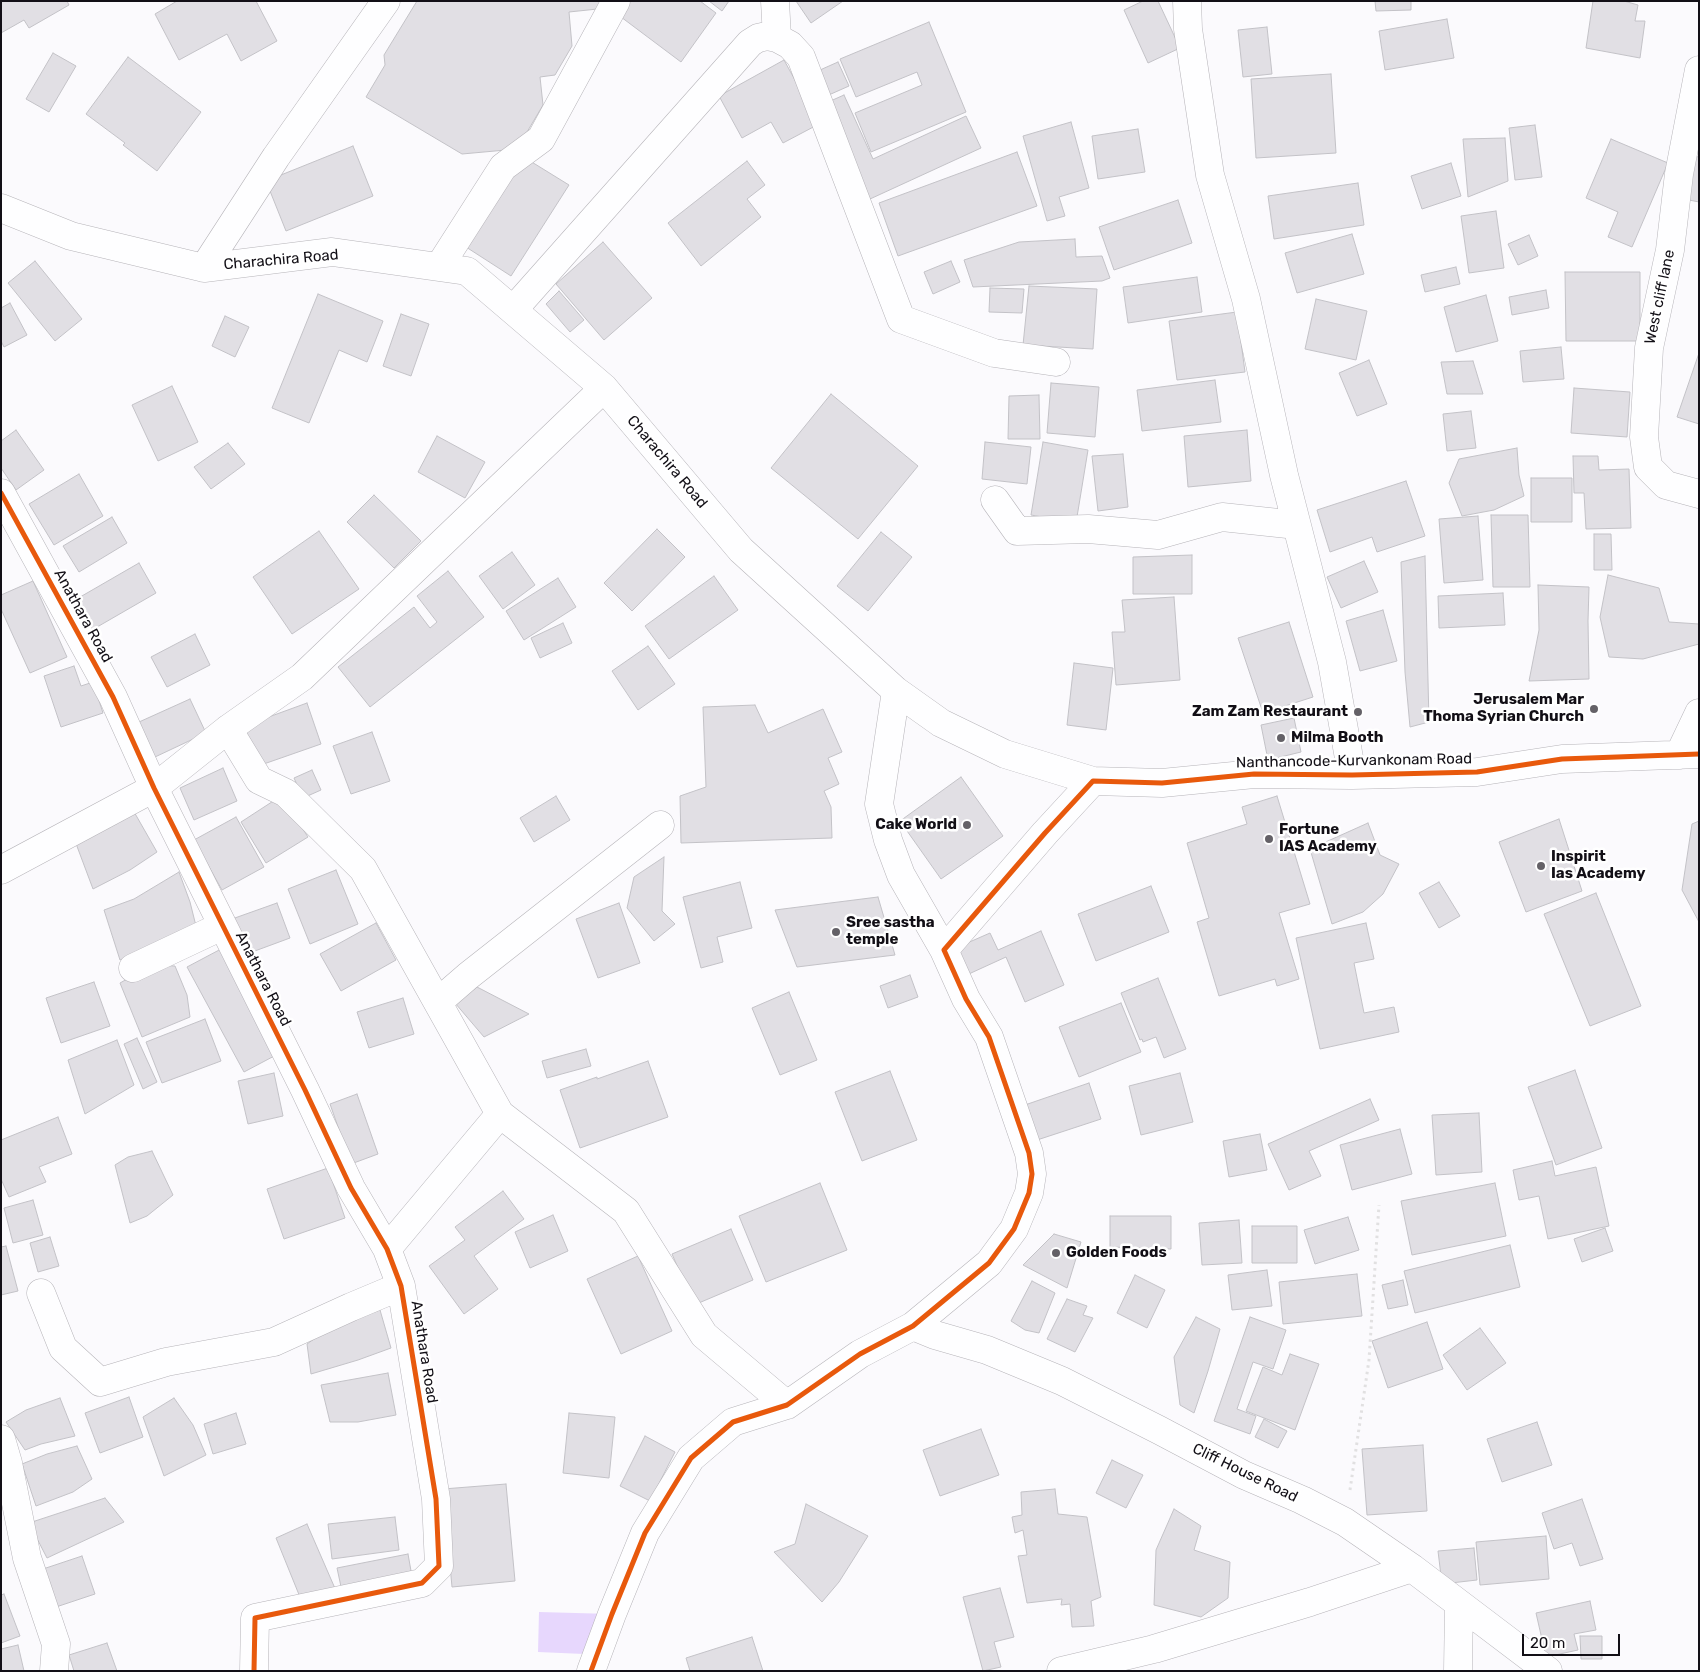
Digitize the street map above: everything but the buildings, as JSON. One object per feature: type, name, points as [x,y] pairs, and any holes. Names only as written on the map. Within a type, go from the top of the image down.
[{"type":"street","name":"Charachira Road","points":[[204,268],[276,157],[386,1]]},
{"type":"street","points":[[439,267],[503,167],[541,139],[616,1]]},
{"type":"street","points":[[775,1],[777,38]]},
{"type":"street","points":[[1187,1],[1188,29],[1210,175],[1246,299],[1284,475],[1332,662],[1352,775]]},
{"type":"street","points":[[513,310],[750,43],[758,38],[768,36],[777,38],[790,45],[801,57],[901,319],[994,353],[1056,362]]},
{"type":"street","name":"West cliff lane","points":[[1699,70],[1679,174],[1670,250],[1648,348],[1644,438],[1648,468],[1666,485],[1699,494]]},
{"type":"street","name":"Charachira Road","points":[[1,208],[71,236],[204,268],[332,252],[466,271],[604,388],[741,550],[896,691],[941,723],[1005,754],[1093,781]]},
{"type":"street","points":[[1,870],[154,788],[228,729],[302,677],[604,388]]},
{"type":"street","name":"Anathara Road","points":[[1,493],[112,697],[154,788],[305,1090],[351,1188],[387,1249],[401,1286],[436,1499],[438,1566],[422,1583],[255,1618],[254,1671]]},
{"type":"street","points":[[994,500],[1017,531],[1088,529],[1158,535],[1222,517],[1297,525]]},
{"type":"street","points":[[591,1671],[644,1533],[691,1458],[733,1422],[786,1405],[860,1354],[912,1326],[989,1263],[1014,1229],[1029,1193],[1032,1174],[1029,1153],[988,1037],[966,998],[944,950],[902,875],[888,840],[879,804],[896,691]]},
{"type":"street","points":[[1689,755],[1699,713]]},
{"type":"street","points":[[228,729],[259,780],[286,793],[364,869],[500,1114],[626,1210],[704,1335],[786,1405]]},
{"type":"street","name":"Nanthancode-Kurvankonam Road","points":[[1093,781],[1162,783],[1254,774],[1352,775],[1477,772],[1562,758],[1689,755]]},
{"type":"street","points":[[944,950],[1045,833],[1093,781]]},
{"type":"street","points":[[438,1002],[468,976],[660,825]]},
{"type":"street","points":[[134,968],[222,926]]},
{"type":"street","points":[[387,1249],[500,1114]]},
{"type":"street","points":[[41,1293],[63,1348],[100,1382],[166,1362],[274,1342],[401,1286]]},
{"type":"street","name":"Cliff House Road","points":[[912,1326],[935,1335],[987,1350],[1062,1381],[1244,1475],[1302,1500],[1345,1522],[1412,1568],[1548,1671]]},
{"type":"street","points":[[1,1439],[28,1558],[56,1644],[54,1671]]},
{"type":"street","points":[[1061,1671],[1163,1646],[1310,1602],[1412,1568]]},
{"type":"street","points":[[1458,1671],[1459,1604]]},
{"type":"path","points":[[1345,1522],[1369,1360],[1379,1205]]},
{"type":"shaded area","points":[[539,1612],[612,1614],[607,1655],[538,1652]]},
{"type":"cycle path","points":[[1,493],[113,697],[154,788],[305,1090],[351,1188],[387,1249],[401,1286],[436,1499],[439,1566],[422,1583],[255,1618],[254,1671]]},
{"type":"cycle path","points":[[591,1671],[645,1533],[691,1458],[733,1422],[787,1405],[860,1354],[913,1326],[989,1263],[1014,1229],[1029,1193],[1032,1174],[1029,1153],[989,1037],[966,999],[944,950],[1045,833],[1093,781],[1162,783],[1254,774],[1352,775],[1477,772],[1562,759],[1699,754]]},
{"type":"place","name":"Jerusalem Mar Thoma Syrian Church","points":[[1594,709]]},
{"type":"place","name":"Zam Zam Restaurant","points":[[1358,712]]},
{"type":"place","name":"Milma Booth","points":[[1281,738]]},
{"type":"place","name":"Cake World","points":[[967,825]]},
{"type":"place","name":"Fortune IAS Academy","points":[[1269,839]]},
{"type":"place","name":"Inspirit Ias Academy","points":[[1541,866]]},
{"type":"place","name":"Sree sastha temple","points":[[836,932]]},
{"type":"place","name":"Golden Foods","points":[[1056,1253]]}]
